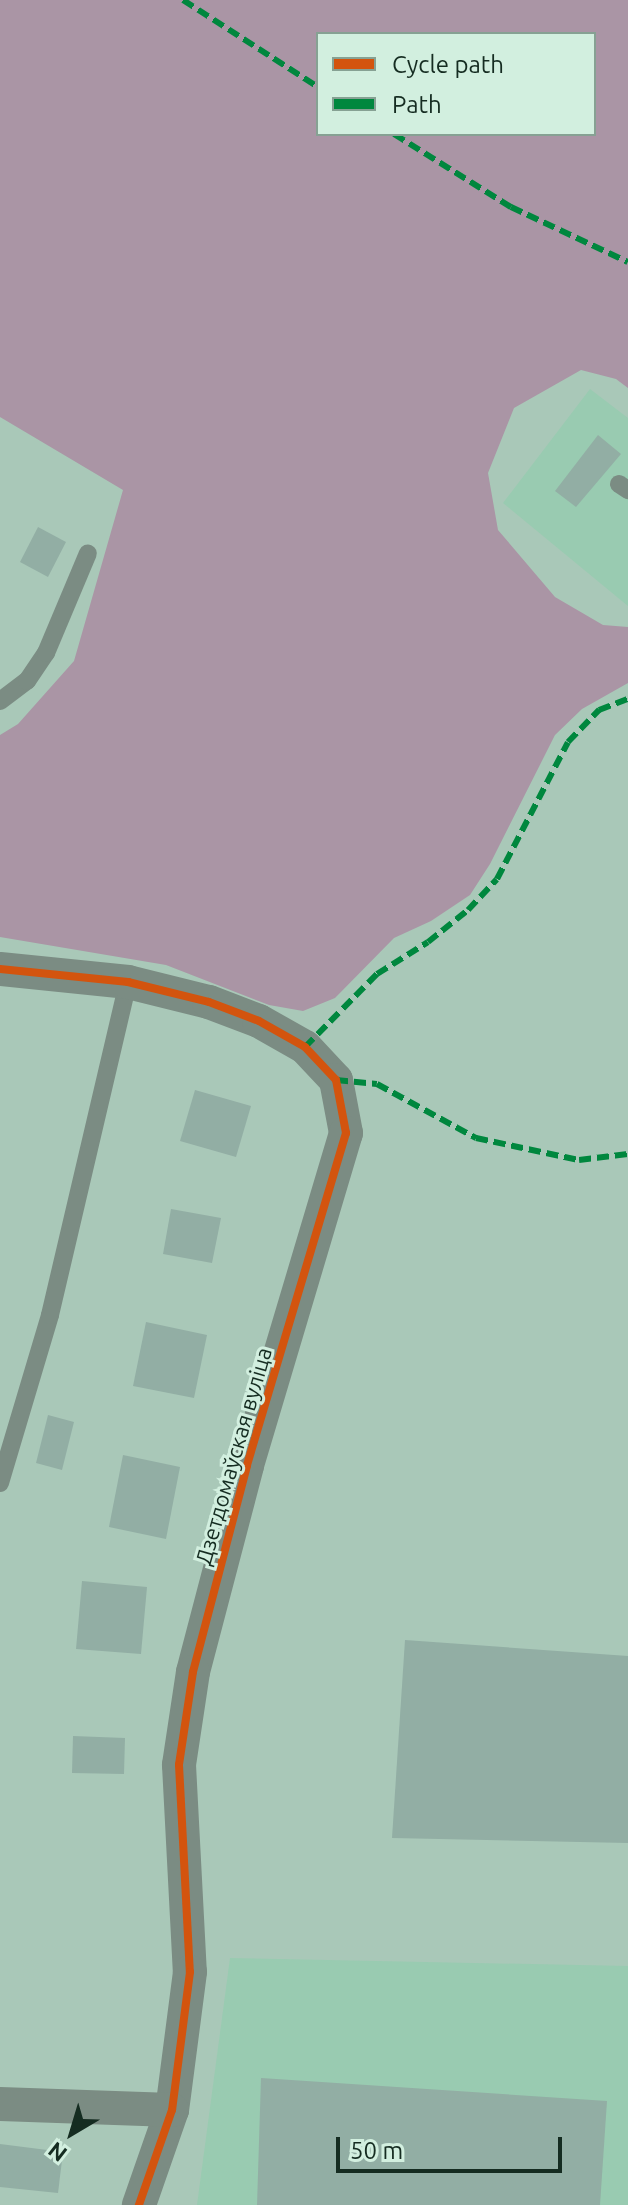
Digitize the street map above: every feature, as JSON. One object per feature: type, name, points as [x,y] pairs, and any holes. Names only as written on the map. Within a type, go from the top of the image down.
[{"type":"street","name":"Дзетдомаўская вуліца","points":[[0,969],[128,982],[209,1002],[259,1021],[305,1047],[336,1080],[346,1133],[247,1466],[193,1672],[179,1765],[190,1972],[172,2110],[139,2205]]},
{"type":"street","points":[[0,2104],[172,2110]]},
{"type":"lane","points":[[0,701],[27,681],[46,653],[88,553]]},
{"type":"lane","points":[[0,1483],[50,1315],[128,982]]},
{"type":"shaded area","points":[[0,0],[628,0],[628,388],[616,379],[581,370],[514,408],[488,473],[498,530],[555,597],[603,625],[628,627],[628,683],[582,709],[555,735],[490,864],[470,895],[431,921],[394,938],[335,998],[303,1011],[269,1005],[166,965],[0,937],[0,735],[18,724],[74,661],[123,490],[0,417]]},
{"type":"shaded area","points":[[590,389],[628,418],[628,606],[503,503]]},
{"type":"shaded area","points":[[230,1958],[628,1966],[628,2205],[197,2205]]},
{"type":"building","points":[[598,435],[621,454],[576,507],[555,491]]},
{"type":"building","points":[[38,527],[66,542],[48,577],[20,562]]},
{"type":"building","points":[[195,1090],[251,1106],[236,1157],[180,1141]]},
{"type":"building","points":[[171,1209],[221,1218],[212,1263],[163,1254]]},
{"type":"building","points":[[146,1322],[207,1335],[194,1398],[133,1386]]},
{"type":"building","points":[[48,1415],[74,1422],[62,1470],[36,1463]]},
{"type":"building","points":[[123,1455],[180,1467],[166,1539],[109,1527]]},
{"type":"building","points":[[82,1581],[147,1587],[141,1654],[76,1649]]},
{"type":"building","points":[[405,1640],[628,1656],[628,1843],[392,1838]]},
{"type":"building","points":[[73,1736],[125,1738],[124,1774],[72,1773]]},
{"type":"building","points":[[261,2078],[607,2101],[600,2205],[257,2205]]},
{"type":"building","points":[[0,2144],[63,2152],[58,2193],[0,2187]]},
{"type":"marked path","points":[[183,0],[316,86]]},
{"type":"marked path","points":[[397,136],[511,207],[628,262]]},
{"type":"marked path","points":[[305,1047],[377,974],[428,942],[468,910],[497,879],[568,742],[599,710],[628,699]]},
{"type":"marked path","points":[[336,1080],[377,1084],[476,1138],[579,1160],[628,1154]]},
{"type":"cycle path","points":[[0,969],[128,982],[209,1002],[259,1021],[305,1047],[336,1080],[346,1133],[247,1466],[193,1672],[179,1765],[190,1972],[172,2110],[139,2205]]}]
